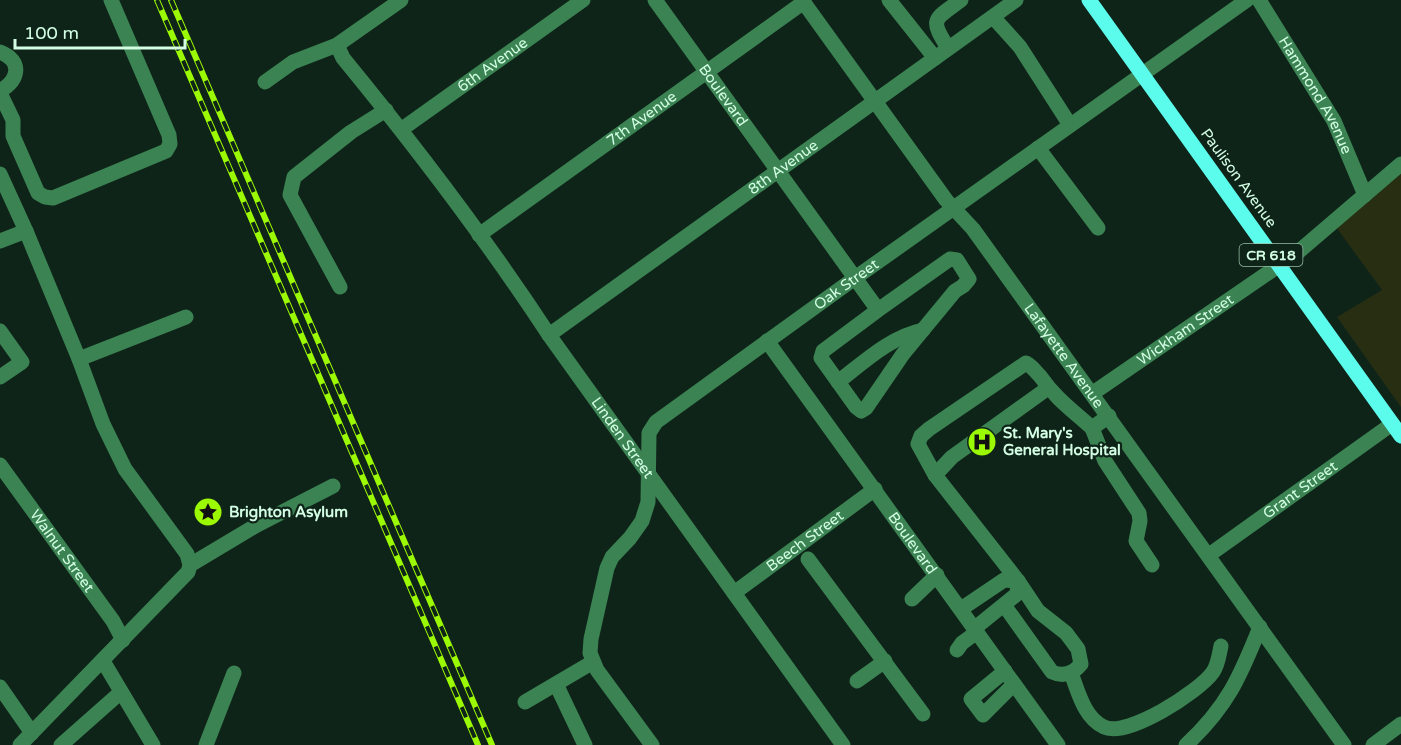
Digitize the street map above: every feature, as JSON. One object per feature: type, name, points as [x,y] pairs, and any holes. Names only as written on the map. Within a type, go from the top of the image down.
[{"type":"main road","name":"Paulison Avenue","points":[[1089,0],[1398,430]]},
{"type":"street","points":[[0,52],[8,55],[16,68],[12,82],[0,92],[12,120],[14,136],[38,193],[53,198],[166,151],[170,144],[169,135],[111,0]]},
{"type":"street","points":[[265,82],[293,62],[337,45],[401,0]]},
{"type":"street","name":"6th Avenue","points":[[402,129],[583,0]]},
{"type":"street","name":"Boulevard","points":[[655,0],[878,310]]},
{"type":"street","points":[[889,0],[935,58]]},
{"type":"street","points":[[948,48],[936,28],[937,21],[941,15],[961,0]]},
{"type":"street","name":"8th Avenue","points":[[549,335],[1016,0]]},
{"type":"street","name":"Oak Street","points":[[593,662],[590,653],[591,639],[604,579],[612,557],[642,521],[648,502],[649,433],[656,422],[1247,0]]},
{"type":"street","name":"Hammond Avenue","points":[[1259,0],[1334,121],[1365,195]]},
{"type":"street","name":"7th Avenue","points":[[479,234],[803,1]]},
{"type":"street","name":"Lafayette Avenue","points":[[803,1],[946,200],[973,229],[1093,393],[1344,745]]},
{"type":"street","points":[[993,17],[1020,47],[1070,125]]},
{"type":"street","name":"Linden Street","points":[[337,45],[343,58],[402,129],[519,289],[549,335],[843,745]]},
{"type":"street","points":[[340,287],[306,228],[290,195],[290,187],[294,177],[351,132],[386,110]]},
{"type":"street","points":[[1038,148],[1098,228]]},
{"type":"street","name":"Wickham Street","points":[[1093,393],[1298,253],[1401,164]]},
{"type":"street","points":[[0,174],[79,359],[103,424],[126,469],[187,554],[190,565],[188,572],[26,741],[0,687]]},
{"type":"street","points":[[0,241],[26,231]]},
{"type":"street","points":[[954,259],[966,272],[968,282],[955,291],[903,354],[867,408],[861,411],[821,358],[823,351],[878,310],[947,260],[954,259]]},
{"type":"street","points":[[79,359],[186,317]]},
{"type":"street","points":[[837,382],[894,340],[908,333],[923,330]]},
{"type":"street","points":[[0,331],[22,362],[0,377]]},
{"type":"street","name":"Boulevard","points":[[767,341],[1058,745]]},
{"type":"street","points":[[1004,605],[1052,672],[1065,675],[1076,671],[1081,664],[1078,649],[1066,633],[1038,611],[1018,581],[934,474],[918,444],[921,436],[929,429],[1026,363],[1032,366],[1066,408],[1092,428],[1105,461],[1139,513],[1140,521],[1136,542],[1152,565]]},
{"type":"street","points":[[934,474],[952,457],[1048,388]]},
{"type":"street","points":[[1092,428],[1109,416]]},
{"type":"street","name":"Grant Street","points":[[1209,555],[1398,430]]},
{"type":"street","name":"Walnut Street","points":[[0,465],[113,621],[123,640]]},
{"type":"street","points":[[190,565],[257,525],[333,486]]},
{"type":"street","name":"Beech Street","points":[[735,593],[875,489]]},
{"type":"street","points":[[808,559],[923,714]]},
{"type":"street","points":[[912,599],[937,575]]},
{"type":"street","points":[[961,609],[1004,580],[1018,581]]},
{"type":"street","points":[[957,650],[1017,594],[1018,581]]},
{"type":"street","points":[[1186,745],[1205,727],[1226,701],[1241,674],[1260,627]]},
{"type":"street","points":[[1071,673],[1082,701],[1092,718],[1104,728],[1116,730],[1165,710],[1192,691],[1212,673],[1221,646]]},
{"type":"street","points":[[103,661],[153,745]]},
{"type":"street","points":[[857,681],[885,661]]},
{"type":"street","points":[[525,702],[593,662],[652,745]]},
{"type":"street","points":[[206,745],[234,673]]},
{"type":"street","points":[[556,684],[585,745]]},
{"type":"street","points":[[61,745],[121,692]]},
{"type":"street","points":[[1373,745],[1401,724]]},
{"type":"green space","points":[[1401,174],[1401,407],[1337,317],[1382,290],[1336,227]]},
{"type":"railway","points":[[157,0],[478,745]]},
{"type":"railway","points":[[171,0],[492,745]]},
{"type":"place","name":"St. Mary's General Hospital","points":[[982,442]]},
{"type":"place","name":"Brighton Asylum","points":[[208,512]]}]
